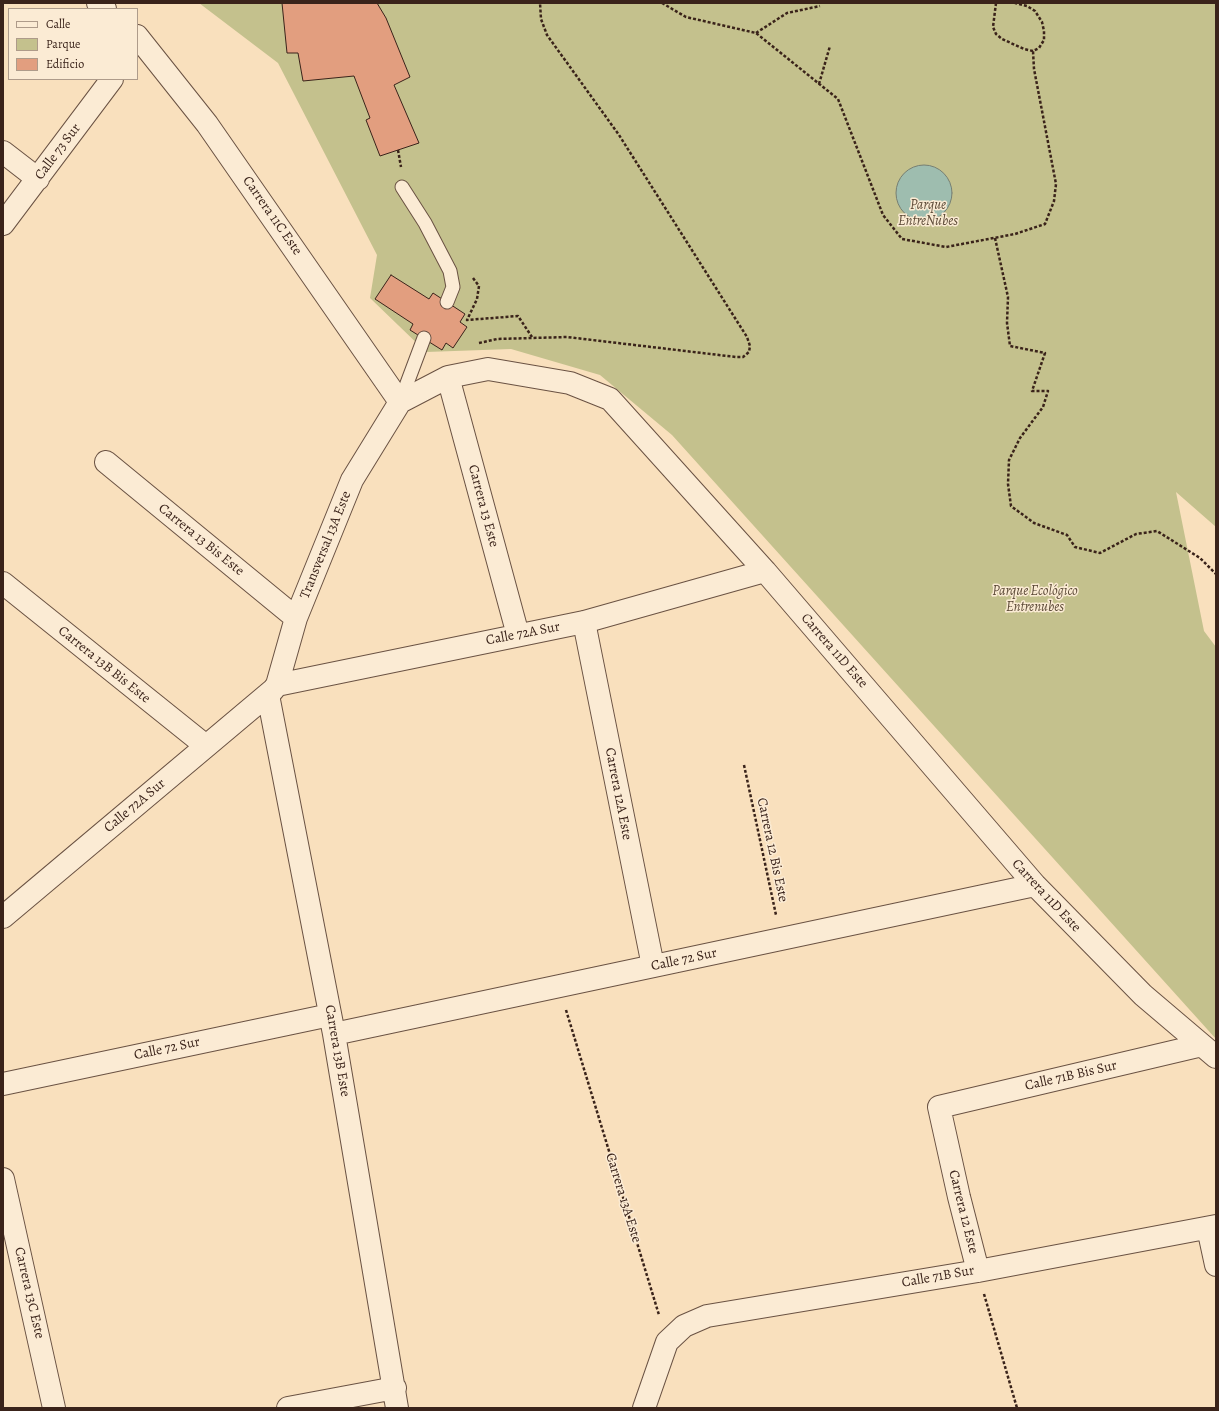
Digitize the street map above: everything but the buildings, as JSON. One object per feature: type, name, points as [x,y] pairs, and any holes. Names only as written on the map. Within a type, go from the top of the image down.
[{"type":"street","name":"Carrera 11C Este","points":[[138,40],[207,124],[247,179],[400,402]]},
{"type":"street","name":"Calle 73 Sur","points":[[3,224],[111,80]]},
{"type":"street","points":[[3,152],[38,179]]},
{"type":"street","name":"Carrera 11D Este","points":[[400,402],[448,377],[488,369],[570,383],[610,399],[765,571],[1035,885],[1138,990],[1209,1051]]},
{"type":"street","name":"Carrera 13 Este","points":[[448,377],[518,635]]},
{"type":"street","name":"Transversal 13A Este","points":[[272,690],[296,618],[352,480],[400,402]]},
{"type":"street","name":"Carrera 13 Bis Este","points":[[106,462],[296,618]]},
{"type":"street","name":"Calle 72A Sur","points":[[3,917],[272,690],[518,635],[584,622],[765,571]]},
{"type":"street","name":"Carrera 13B Bis Este","points":[[3,583],[206,746]]},
{"type":"street","name":"Carrera 12A Este","points":[[584,622],[653,966]]},
{"type":"street","name":"Carrera 13B Este","points":[[272,690],[332,1024],[396,1398]]},
{"type":"street","name":"Calle 72 Sur","points":[[3,1084],[332,1024],[559,986],[1035,885]]},
{"type":"street","name":"Calle 71B Bis Sur","points":[[939,1107],[1209,1051]]},
{"type":"street","name":"Carrera 12 Este","points":[[939,1107],[959,1197],[978,1271]]},
{"type":"street","name":"Carrera 13C Este","points":[[3,1179],[54,1408]]},
{"type":"street","points":[[1212,1227],[1216,1265]]},
{"type":"street","name":"Calle 71B Sur","points":[[667,1342],[684,1326],[707,1316],[978,1271],[1212,1227]]},
{"type":"street","points":[[644,1408],[667,1342]]},
{"type":"street","points":[[288,1408],[396,1398]]},
{"type":"lane","points":[[402,187],[425,223],[450,271],[453,287],[446,302]]},
{"type":"lane","points":[[400,402],[424,338]]},
{"type":"path","points":[[474,344],[497,339],[567,337],[736,357],[743,357],[749,352],[750,346],[746,337],[619,135],[547,35],[541,19],[540,3]]},
{"type":"path","points":[[662,3],[686,17],[756,33],[838,99],[883,215],[902,240],[946,247],[1015,234],[1045,224],[1054,201],[1056,184],[1034,69],[1033,51]]},
{"type":"path","points":[[671,8],[673,3]]},
{"type":"path","points":[[1000,3],[996,3],[993,27],[996,34],[1002,39],[1020,47],[1033,51],[1040,48],[1044,40],[1042,22],[1035,10],[1015,3]]},
{"type":"path","points":[[756,33],[788,12],[820,6]]},
{"type":"path","points":[[819,84],[830,46]]},
{"type":"path","points":[[994,238],[1008,297],[1007,323],[1010,346],[1045,353],[1032,391],[1048,391],[1044,407],[1020,438],[1009,460],[1008,484],[1011,506],[1034,523],[1067,535],[1075,547],[1100,553],[1136,534],[1157,531],[1200,558],[1216,574]]},
{"type":"path","name":"Carrera 12 Bis Este","points":[[744,765],[781,939]]},
{"type":"path","name":"Carrera 13A Este","points":[[559,986],[667,1342]]},
{"type":"path","name":"Carrera 12 Este","points":[[978,1271],[1017,1408]]},
{"type":"green space","name":"Parque EntreNubes","points":[[199,3],[1216,3],[1216,527],[1176,492],[1204,631],[1216,647],[1216,1039],[672,435],[600,375],[511,349],[426,352],[370,298],[377,255],[278,63]]},
{"type":"shaded area","points":[[924,165],[935,167],[944,173],[950,182],[952,193],[950,204],[944,213],[935,219],[924,221],[913,219],[904,213],[898,204],[896,193],[898,182],[904,173],[913,167]]},
{"type":"park label","name":"Parque Ecológico Entrenubes","points":[[1035,600]]}]
